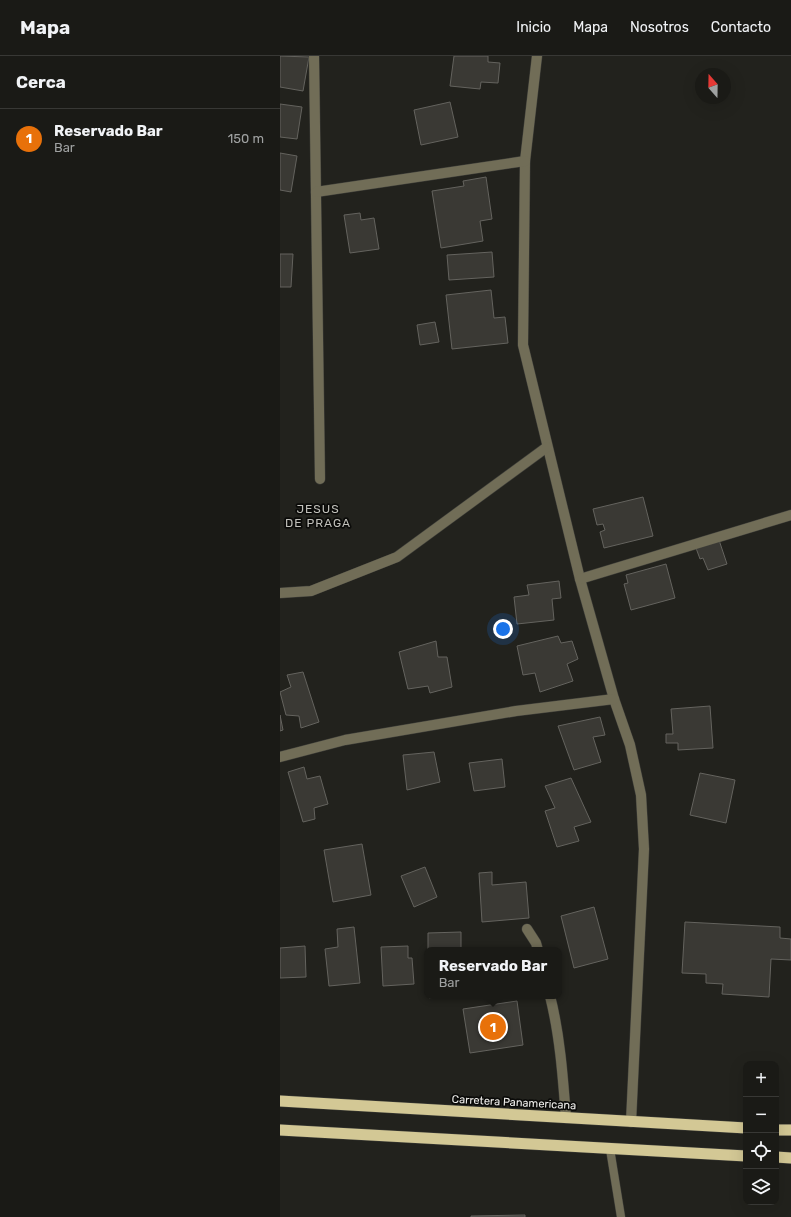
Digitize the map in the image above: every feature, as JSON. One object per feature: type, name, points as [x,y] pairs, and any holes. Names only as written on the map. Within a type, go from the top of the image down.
[{"type":"highway","name":"Carretera Panamericana","points":[[280,1101],[743,1128]]},
{"type":"highway","points":[[280,1130],[743,1156]]},
{"type":"highway","points":[[779,1130],[791,1130]]},
{"type":"highway","points":[[779,1157],[791,1158]]},
{"type":"street","points":[[314,56],[320,479]]},
{"type":"street","points":[[537,56],[525,162],[523,345],[580,579],[614,699],[630,745],[641,795],[644,849],[632,1122]]},
{"type":"street","points":[[316,192],[525,162]]},
{"type":"street","points":[[280,593],[311,591],[397,557],[547,447]]},
{"type":"street","points":[[580,579],[791,515]]},
{"type":"street","points":[[280,757],[345,740],[516,712],[614,699]]},
{"type":"street","points":[[527,929],[536,942],[537,947]]},
{"type":"street","points":[[551,999],[562,1071],[566,1118]]},
{"type":"lane","points":[[610,1149],[621,1217]]},
{"type":"building","points":[[280,56],[309,57],[303,91],[280,87]]},
{"type":"building","points":[[454,56],[488,56],[488,62],[500,63],[498,83],[481,82],[480,89],[450,86]]},
{"type":"building","points":[[450,102],[458,137],[421,145],[414,110]]},
{"type":"building","points":[[280,104],[302,107],[297,139],[280,137]]},
{"type":"building","points":[[280,153],[297,156],[291,192],[280,190]]},
{"type":"building","points":[[486,177],[492,219],[480,221],[483,241],[441,248],[432,191],[464,186],[463,181]]},
{"type":"building","points":[[360,213],[361,220],[374,218],[379,249],[350,253],[344,215]]},
{"type":"building","points":[[492,252],[494,277],[449,280],[447,255]]},
{"type":"building","points":[[280,254],[293,254],[291,287],[280,287]]},
{"type":"building","points":[[491,290],[494,318],[505,317],[508,343],[452,349],[446,295]]},
{"type":"building","points":[[435,322],[439,342],[420,345],[417,325]]},
{"type":"building","points":[[643,497],[653,536],[604,548],[600,532],[605,530],[603,524],[597,525],[593,509]]},
{"type":"building","points":[[719,540],[727,564],[708,570],[703,558],[700,559],[696,548]]},
{"type":"building","points":[[666,564],[675,598],[631,610],[624,584],[628,583],[626,575]]},
{"type":"building","points":[[559,581],[561,598],[552,599],[554,620],[517,624],[514,597],[529,595],[527,585]]},
{"type":"building","points":[[558,636],[561,643],[572,641],[578,659],[567,664],[573,681],[540,692],[535,673],[523,675],[517,646]]},
{"type":"building","points":[[436,641],[438,657],[447,657],[452,687],[430,693],[428,686],[408,689],[399,652]]},
{"type":"building","points":[[303,672],[319,722],[301,728],[299,716],[286,715],[280,692],[291,687],[287,675]]},
{"type":"building","points":[[710,706],[713,748],[678,750],[678,743],[666,743],[666,734],[673,734],[671,709]]},
{"type":"building","points":[[280,715],[283,730],[280,731]]},
{"type":"building","points":[[600,717],[605,735],[593,737],[601,762],[574,770],[558,726]]},
{"type":"building","points":[[434,752],[440,782],[407,790],[403,755]]},
{"type":"building","points":[[502,759],[505,787],[474,791],[469,763]]},
{"type":"building","points":[[304,767],[307,779],[320,776],[328,804],[314,808],[315,819],[303,822],[288,772]]},
{"type":"building","points":[[700,773],[735,780],[726,823],[690,815]]},
{"type":"building","points":[[571,778],[591,822],[574,827],[579,841],[557,847],[545,811],[555,808],[545,786]]},
{"type":"building","points":[[362,844],[371,895],[333,902],[324,850]]},
{"type":"building","points":[[425,867],[437,897],[414,907],[401,876]]},
{"type":"building","points":[[492,872],[492,885],[526,882],[529,918],[482,922],[479,873]]},
{"type":"building","points":[[594,907],[608,959],[574,968],[561,916]]},
{"type":"building","points":[[685,922],[780,927],[780,938],[791,939],[791,960],[771,959],[769,997],[722,994],[723,984],[706,983],[706,974],[682,973]]},
{"type":"building","points":[[354,927],[360,983],[329,986],[325,949],[338,947],[337,929]]},
{"type":"building","points":[[461,932],[461,947],[428,947],[428,933]]},
{"type":"building","points":[[305,946],[306,977],[280,978],[280,948]]},
{"type":"building","points":[[408,946],[408,958],[412,958],[414,984],[383,986],[381,947]]},
{"type":"building","points":[[517,1001],[523,1045],[470,1053],[463,1009]]},
{"type":"building","points":[[525,1215],[525,1217],[471,1217],[471,1216]]},
{"type":"place","name":"Reservado Bar","points":[[493,1027]]},
{"type":"district","name":"JESUS DE PRAGA","points":[[318,516]]}]
